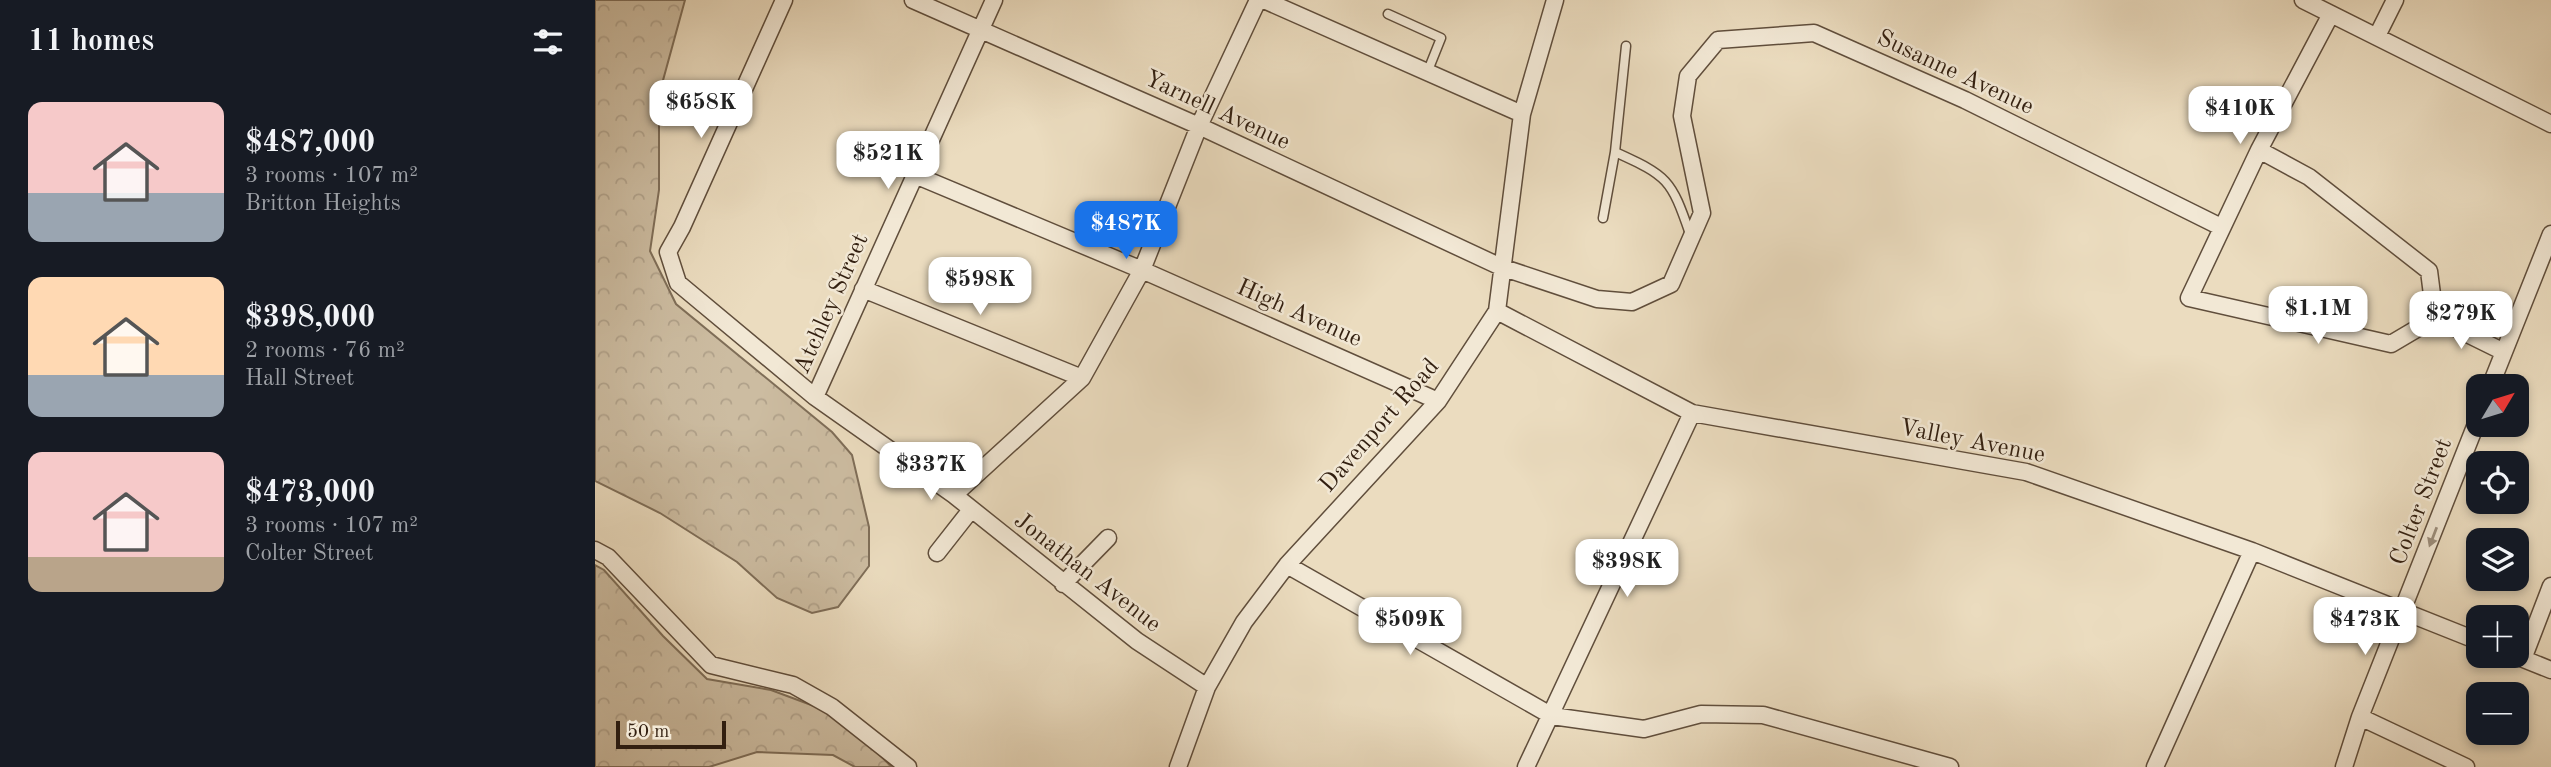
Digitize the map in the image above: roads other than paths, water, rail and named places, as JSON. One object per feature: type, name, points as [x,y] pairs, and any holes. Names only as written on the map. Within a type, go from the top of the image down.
[{"type":"street","name":"Jonathan Avenue","points":[[784,0],[682,227],[668,252],[678,283],[815,397],[954,495],[970,511],[1063,584],[1176,669],[1207,687]]},
{"type":"street","name":"Yarnell Avenue","points":[[913,0],[1199,127],[1501,267]]},
{"type":"street","name":"Atchley Street","points":[[815,397],[994,0]]},
{"type":"street","points":[[954,495],[1082,379],[1142,270],[1199,127],[1258,0]]},
{"type":"street","points":[[1264,0],[1522,114]]},
{"type":"street","name":"Davenport Road","points":[[1178,767],[1207,687],[1244,622],[1287,565],[1438,401],[1497,311],[1522,114],[1555,0]]},
{"type":"street","points":[[2303,0],[2551,124]]},
{"type":"street","points":[[2377,36],[2395,0]]},
{"type":"street","points":[[2331,14],[2259,150],[2189,298],[2391,344],[2435,318]]},
{"type":"street","name":"Susanne Avenue","points":[[1501,267],[1597,299],[1632,302],[1671,284],[1702,212],[1682,116],[1688,76],[1718,40],[1814,33],[1965,100],[2221,227]]},
{"type":"street","points":[[2259,150],[2309,177],[2429,271],[2435,318]]},
{"type":"street","name":"High Avenue","points":[[915,175],[1142,270],[1438,401]]},
{"type":"street","points":[[2495,374],[2551,234]]},
{"type":"street","points":[[863,289],[1082,379]]},
{"type":"street","name":"Valley Avenue","points":[[1497,311],[1692,413],[2026,472],[2252,551],[2466,636]]},
{"type":"street","points":[[2435,318],[2504,352]]},
{"type":"street","points":[[1526,767],[1692,413]]},
{"type":"street","name":"Colter Street","points":[[2344,767],[2360,717],[2404,612],[2471,438]]},
{"type":"street","points":[[937,553],[970,511]]},
{"type":"street","points":[[1063,584],[1108,538]]},
{"type":"street","points":[[595,550],[608,557],[711,666],[793,685],[832,707],[908,767]]},
{"type":"street","points":[[2155,767],[2252,551]]},
{"type":"street","points":[[1287,565],[1552,716],[1644,729],[1701,714],[1763,715],[1950,767]]},
{"type":"street","points":[[2529,637],[2551,586]]},
{"type":"street","points":[[2529,661],[2551,670]]},
{"type":"street","points":[[2360,717],[2466,767]]},
{"type":"lane","points":[[1388,14],[1441,38],[1427,73]]},
{"type":"lane","points":[[1603,218],[1615,152],[1626,46]]},
{"type":"lane","points":[[1615,152],[1657,171],[1675,190],[1691,237]]}]
